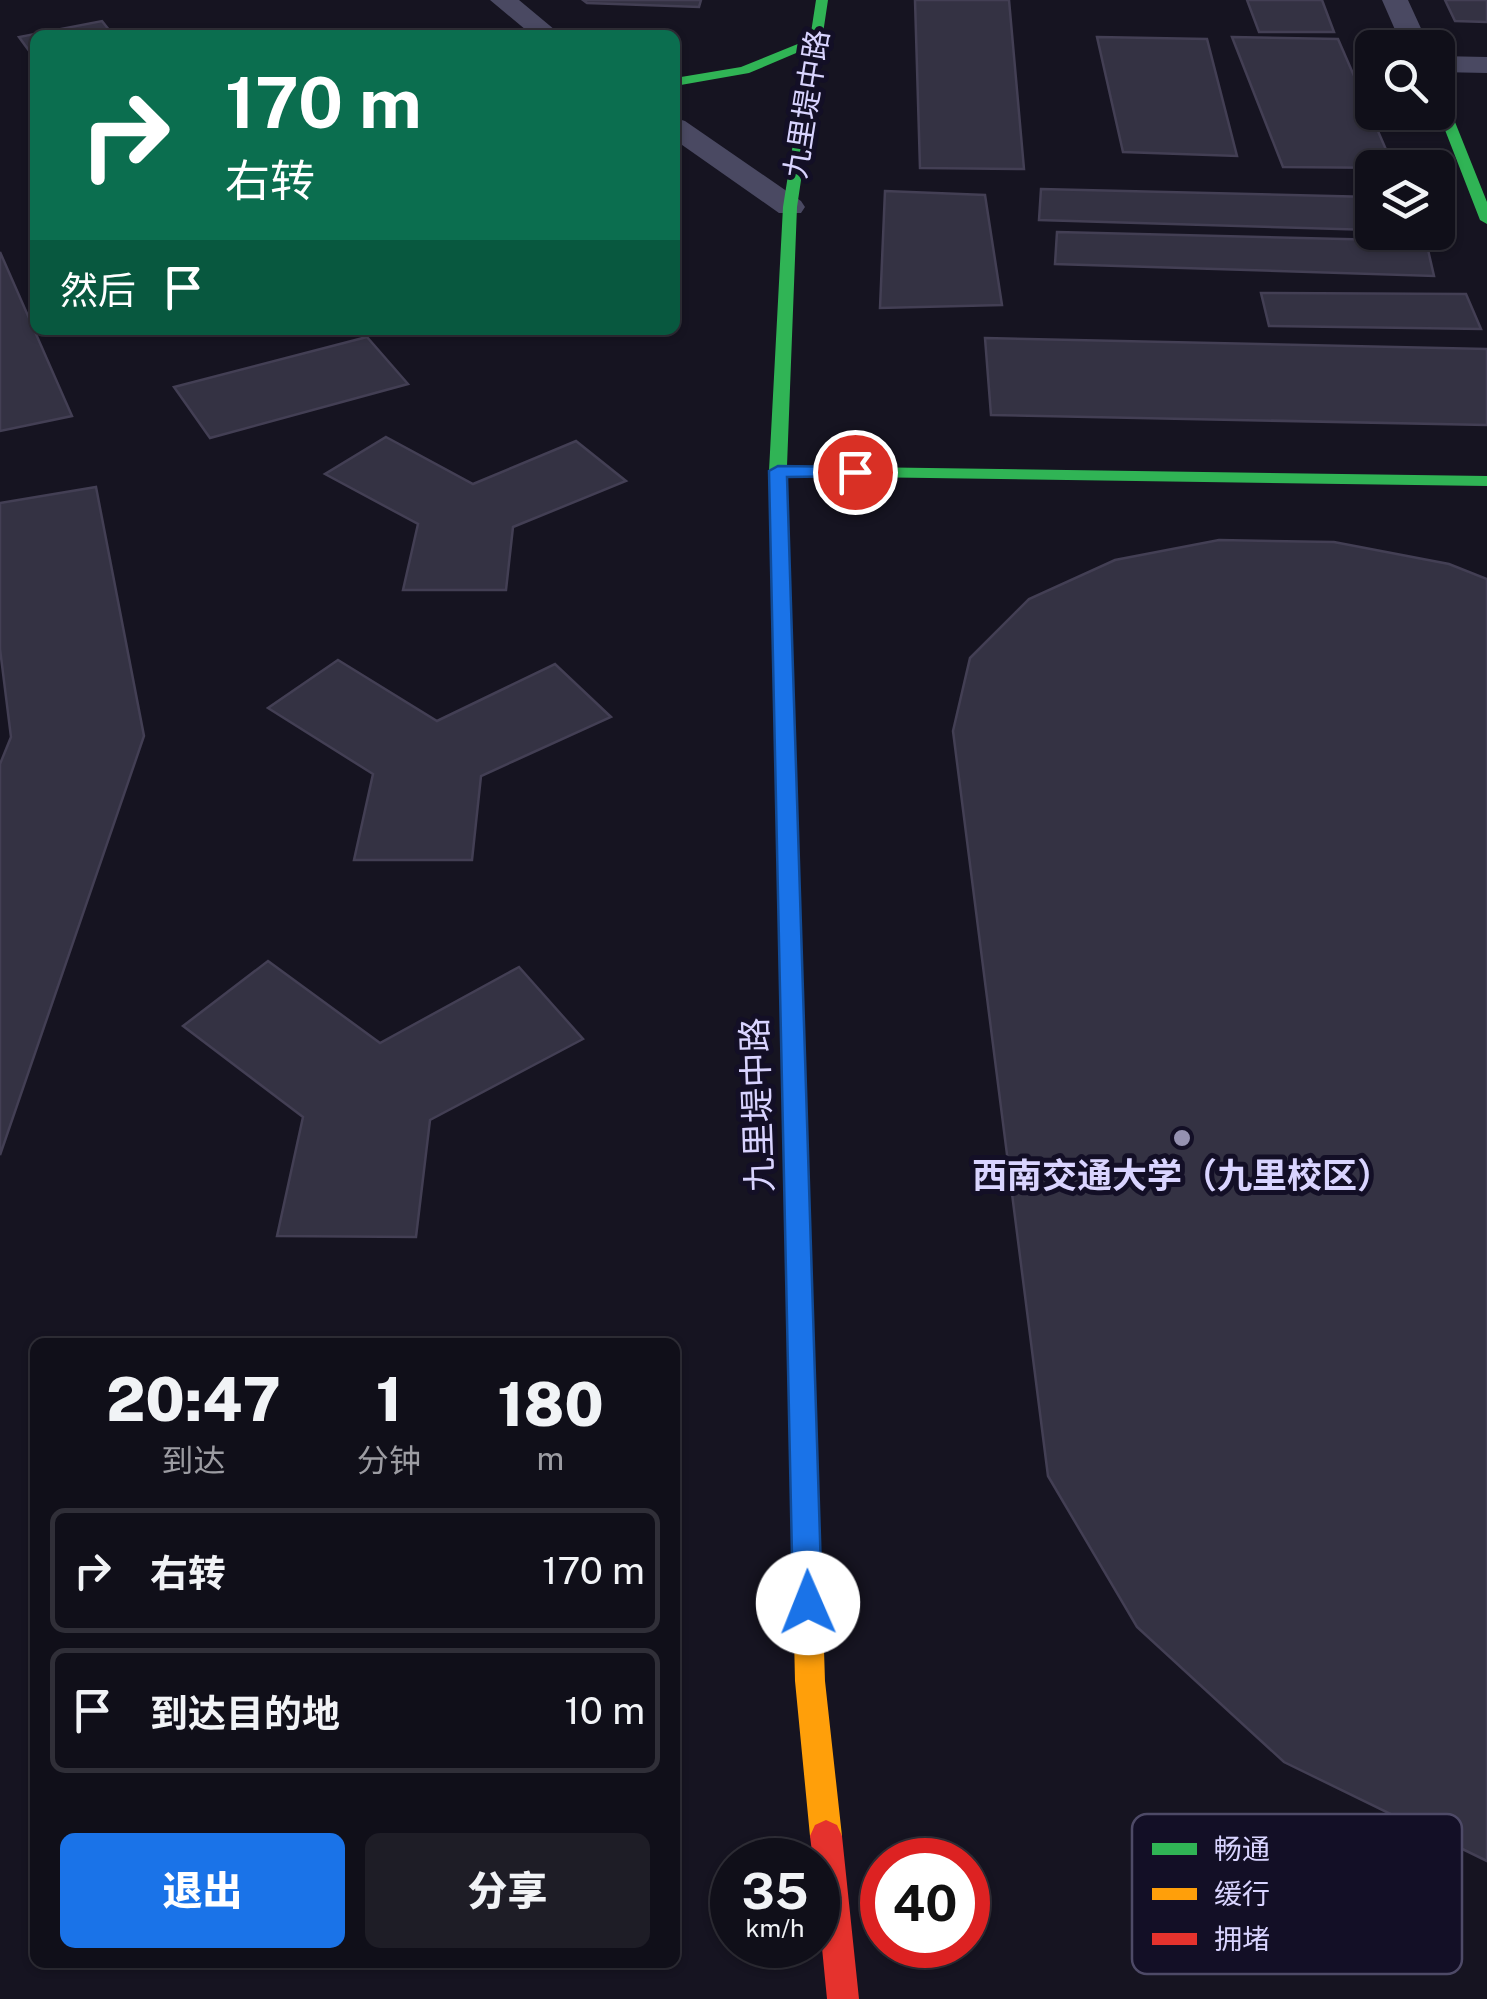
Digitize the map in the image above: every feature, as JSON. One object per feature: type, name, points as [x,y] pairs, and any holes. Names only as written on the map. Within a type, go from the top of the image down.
[{"type":"street","points":[[503,0],[542,30]]},
{"type":"street","name":"九里堤中路","points":[[822,0],[790,207],[778,471],[810,1681],[842,1999]]},
{"type":"street","points":[[1396,0],[1409,30]]},
{"type":"street","points":[[680,81],[744,70],[815,42]]},
{"type":"street","points":[[1455,64],[1487,65]]},
{"type":"street","name":"九里堤中路","points":[[680,130],[790,207]]},
{"type":"street","points":[[1451,130],[1487,220]]},
{"type":"street","points":[[778,471],[1487,482]]},
{"type":"building","points":[[583,0],[701,0],[699,7]]},
{"type":"building","points":[[915,0],[1009,0],[1024,169],[920,168]]},
{"type":"building","points":[[1247,0],[1322,0],[1334,32],[1259,32]]},
{"type":"building","points":[[1445,0],[1487,0],[1487,22],[1455,21]]},
{"type":"building","points":[[102,21],[109,30],[55,30]]},
{"type":"building","points":[[30,35],[30,52],[19,37]]},
{"type":"building","points":[[1097,37],[1207,39],[1237,156],[1123,152]]},
{"type":"building","points":[[1232,37],[1338,39],[1355,78],[1355,130],[1378,130],[1386,150],[1355,150],[1355,168],[1283,167]]},
{"type":"building","points":[[1041,189],[1355,197],[1355,229],[1039,220]]},
{"type":"building","points":[[885,191],[985,195],[1002,305],[880,308]]},
{"type":"building","points":[[1057,232],[1355,239],[1355,250],[1428,250],[1434,276],[1055,264]]},
{"type":"building","points":[[0,252],[30,320],[30,335],[36,335],[72,416],[0,431]]},
{"type":"building","points":[[1261,293],[1466,294],[1481,329],[1269,326]]},
{"type":"building","points":[[367,337],[408,384],[210,438],[174,387]]},
{"type":"building","points":[[985,338],[1487,349],[1487,425],[991,415]]},
{"type":"building","points":[[386,437],[473,484],[576,441],[626,481],[513,527],[506,590],[403,590],[418,524],[325,474]]},
{"type":"building","points":[[96,487],[144,736],[0,1155],[0,764],[11,737],[0,649],[0,503]]},
{"type":"building","points":[[1219,540],[1334,542],[1449,564],[1487,579],[1487,1861],[1462,1849],[1462,1814],[1391,1814],[1284,1762],[1137,1627],[1048,1476],[953,731],[970,658],[1029,599],[1115,560]]},
{"type":"building","points":[[338,660],[437,721],[555,664],[611,717],[481,776],[472,860],[354,860],[373,774],[268,708]]},
{"type":"building","points":[[268,961],[380,1043],[519,967],[583,1039],[430,1120],[416,1237],[277,1236],[303,1117],[183,1026]]},
{"type":"traffic: fast","points":[[799,1280],[778,471],[790,207],[822,0]]},
{"type":"traffic: fast","points":[[680,81],[744,70],[815,41]]},
{"type":"traffic: fast","points":[[1451,130],[1487,220]]},
{"type":"traffic: fast","points":[[778,471],[1487,481]]},
{"type":"traffic: slow","points":[[799,1280],[810,1681],[826,1836]]},
{"type":"traffic: jam","points":[[826,1836],[843,1999]]},
{"type":"place","name":"西南交通大学（九里校区）","points":[[1182,1138]]},
{"type":"route","points":[[808,1603],[778,471],[855,472]]}]
